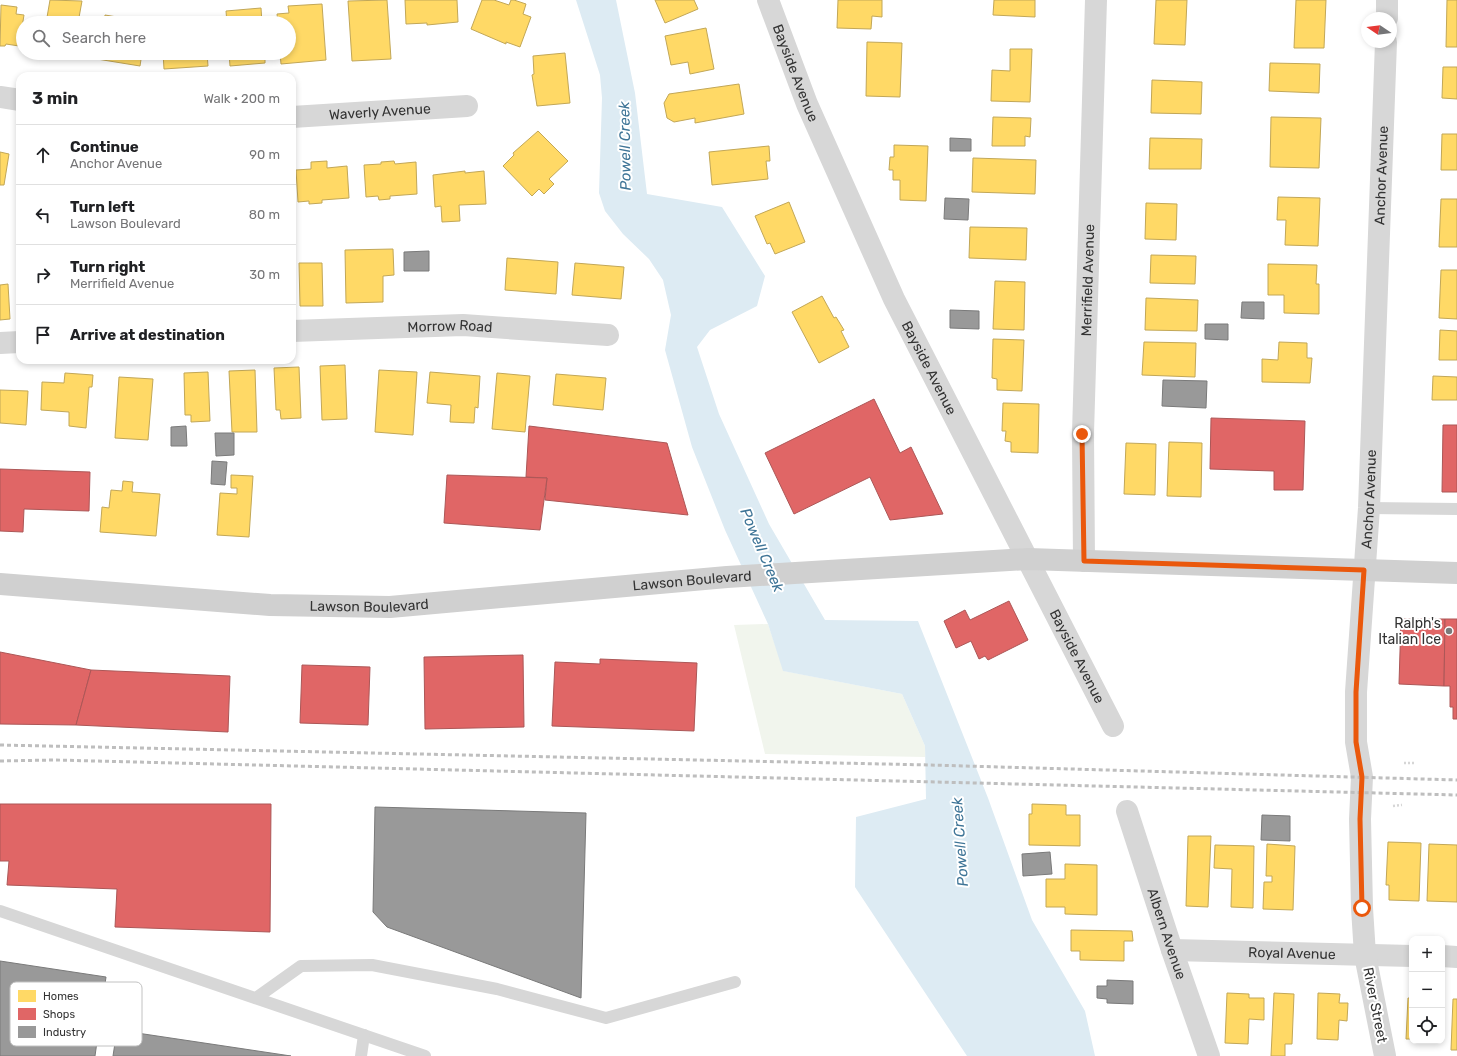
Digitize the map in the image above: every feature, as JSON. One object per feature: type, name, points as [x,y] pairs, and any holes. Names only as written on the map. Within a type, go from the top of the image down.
[{"type":"main road","name":"Lawson Boulevard","points":[[0,584],[270,606],[390,607],[727,577],[840,569],[1028,559],[1457,573]]},
{"type":"street","name":"Bayside Avenue","points":[[768,0],[807,104],[894,299],[973,456],[1028,559],[1113,726]]},
{"type":"street","name":"Merrifield Avenue","points":[[1084,561],[1082,434],[1096,0]]},
{"type":"street","points":[[1387,0],[1387,12]]},
{"type":"street","name":"Anchor Avenue","points":[[1365,955],[1360,834],[1362,777],[1356,742],[1356,699],[1369,508],[1386,48]]},
{"type":"street","points":[[0,97],[16,99]]},
{"type":"street","name":"Waverly Avenue","points":[[296,117],[467,106]]},
{"type":"street","name":"Morrow Road","points":[[296,332],[464,325],[608,335]]},
{"type":"street","points":[[0,343],[16,342]]},
{"type":"street","name":"Albern Avenue","points":[[1127,811],[1172,950],[1209,1056]]},
{"type":"street","name":"Royal Avenue","points":[[1172,950],[1409,956]]},
{"type":"street","name":"River Street","points":[[1365,955],[1385,1056]]},
{"type":"street","points":[[1445,956],[1457,957]]},
{"type":"lane","points":[[1369,508],[1457,510]]},
{"type":"lane","points":[[0,912],[425,1056]]},
{"type":"lane","points":[[256,998],[301,966],[372,965],[497,989],[606,1018],[735,982]]},
{"type":"lane","points":[[361,1056],[364,1035]]},
{"type":"path","points":[[1404,763],[1414,763]]},
{"type":"path","points":[[1393,806],[1402,805]]},
{"type":"shaded area","points":[[768,624],[784,671],[902,694],[925,746],[925,757],[765,754],[734,625]]},
{"type":"water","name":"Powell Creek","points":[[576,0],[616,0],[635,93],[647,194],[722,207],[765,276],[757,306],[710,330],[697,347],[719,414],[769,524],[825,620],[918,621],[988,798],[1032,920],[1085,1011],[1095,1056],[967,1056],[855,887],[856,817],[926,799],[925,746],[902,694],[783,671],[768,624],[725,530],[692,447],[665,350],[671,315],[663,280],[649,259],[623,234],[605,211],[599,193],[602,98],[600,75]]},
{"type":"building: Homes","points":[[50,0],[82,1],[79,16],[47,16]]},
{"type":"building: Homes","points":[[387,0],[391,59],[352,61],[348,1]]},
{"type":"building: Homes","points":[[405,0],[457,0],[458,22],[427,25],[427,23],[406,24]]},
{"type":"building: Homes","points":[[482,0],[494,0],[509,5],[511,0],[514,0],[526,4],[523,14],[531,17],[520,47],[506,42],[506,44],[471,29]]},
{"type":"building: Homes","points":[[655,0],[694,0],[698,9],[665,23]]},
{"type":"building: Homes","points":[[838,0],[882,0],[882,17],[872,16],[871,29],[837,28]]},
{"type":"building: Homes","points":[[994,0],[1035,0],[1035,17],[993,15]]},
{"type":"building: Homes","points":[[1156,0],[1187,0],[1185,45],[1154,44]]},
{"type":"building: Homes","points":[[1296,0],[1326,0],[1324,48],[1294,48]]},
{"type":"building: Homes","points":[[1447,0],[1457,0],[1457,47],[1446,47]]},
{"type":"building: Homes","points":[[322,4],[326,60],[281,64],[281,60],[296,60],[296,16],[277,16],[277,14],[289,13],[288,6]]},
{"type":"building: Homes","points":[[1,5],[17,7],[16,14],[24,15],[16,16],[16,46],[6,44],[5,46],[0,46]]},
{"type":"building: Homes","points":[[261,8],[262,16],[226,16],[226,11]]},
{"type":"building: Homes","points":[[706,28],[714,69],[690,74],[688,62],[671,65],[665,36]]},
{"type":"building: Homes","points":[[867,42],[902,43],[900,97],[866,96]]},
{"type":"building: Homes","points":[[1010,49],[1032,49],[1030,102],[991,101],[992,70],[1010,71]]},
{"type":"building: Homes","points":[[565,53],[570,103],[537,106],[532,75],[534,74],[533,56]]},
{"type":"building: Homes","points":[[103,60],[141,60],[140,66]]},
{"type":"building: Homes","points":[[163,60],[208,60],[208,66],[164,69]]},
{"type":"building: Homes","points":[[230,60],[265,60],[265,63],[230,66]]},
{"type":"building: Homes","points":[[1270,63],[1320,64],[1319,93],[1269,91]]},
{"type":"building: Homes","points":[[1443,67],[1457,67],[1457,99],[1442,98]]},
{"type":"building: Homes","points":[[1152,80],[1202,82],[1201,114],[1151,113]]},
{"type":"building: Homes","points":[[739,84],[744,114],[695,123],[695,118],[674,122],[667,118],[664,103],[669,94]]},
{"type":"building: Homes","points":[[993,117],[1031,118],[1030,137],[1025,136],[1025,146],[992,146]]},
{"type":"building: Homes","points":[[1271,117],[1321,118],[1319,168],[1270,167]]},
{"type":"building: Homes","points":[[538,131],[568,161],[549,179],[554,184],[544,194],[539,189],[532,196],[503,166],[514,155],[513,153]]},
{"type":"building: Homes","points":[[1442,134],[1457,134],[1457,170],[1441,170]]},
{"type":"building: Homes","points":[[1150,138],[1202,139],[1201,169],[1149,169]]},
{"type":"building: Homes","points":[[894,145],[928,146],[926,201],[900,200],[900,180],[893,180],[893,170],[889,170],[890,157],[894,157]]},
{"type":"building: Homes","points":[[769,146],[770,161],[766,161],[768,179],[712,185],[709,152]]},
{"type":"building: Homes","points":[[0,152],[9,154],[4,185],[0,185]]},
{"type":"building: Homes","points":[[973,158],[1036,160],[1035,194],[972,192]]},
{"type":"building: Homes","points":[[327,161],[327,168],[347,166],[349,198],[322,200],[322,203],[309,204],[309,201],[298,202],[296,170],[311,169],[311,162]]},
{"type":"building: Homes","points":[[394,161],[395,164],[416,162],[417,194],[390,196],[390,199],[379,200],[378,196],[366,197],[364,165],[381,164],[381,162]]},
{"type":"building: Homes","points":[[465,171],[465,173],[484,171],[486,204],[459,205],[460,221],[442,222],[441,206],[435,207],[433,175]]},
{"type":"building: Homes","points":[[1278,197],[1320,198],[1318,246],[1285,245],[1286,220],[1277,220]]},
{"type":"building: Homes","points":[[1441,199],[1457,199],[1457,247],[1439,247]]},
{"type":"building: Homes","points":[[789,202],[805,242],[775,254],[770,243],[767,244],[755,216]]},
{"type":"building: Homes","points":[[1146,203],[1177,204],[1176,240],[1145,239]]},
{"type":"building: Homes","points":[[970,227],[1027,228],[1026,260],[969,258]]},
{"type":"building: Homes","points":[[393,249],[394,275],[383,276],[383,302],[346,303],[345,250]]},
{"type":"building: Homes","points":[[1151,255],[1196,256],[1195,284],[1150,283]]},
{"type":"building: Homes","points":[[507,258],[558,262],[556,294],[505,290]]},
{"type":"building: Homes","points":[[299,263],[322,263],[323,306],[300,306]]},
{"type":"building: Homes","points":[[575,263],[624,267],[621,299],[572,295]]},
{"type":"building: Homes","points":[[1268,264],[1317,265],[1316,284],[1319,284],[1319,314],[1284,313],[1284,295],[1268,295]]},
{"type":"building: Homes","points":[[1441,270],[1457,270],[1457,319],[1439,318]]},
{"type":"building: Homes","points":[[995,281],[1025,282],[1024,330],[993,329]]},
{"type":"building: Homes","points":[[8,284],[10,319],[0,320],[0,285]]},
{"type":"building: Homes","points":[[822,296],[834,318],[836,317],[844,330],[841,331],[849,347],[819,363],[792,312]]},
{"type":"building: Homes","points":[[1146,298],[1198,300],[1197,331],[1145,330]]},
{"type":"building: Homes","points":[[1440,330],[1457,331],[1457,360],[1439,360]]},
{"type":"building: Homes","points":[[993,339],[1024,340],[1022,391],[997,390],[997,379],[992,378]]},
{"type":"building: Homes","points":[[1144,342],[1196,343],[1195,377],[1142,375]]},
{"type":"building: Homes","points":[[1279,342],[1307,343],[1307,358],[1312,358],[1310,383],[1262,382],[1262,359],[1278,360]]},
{"type":"building: Homes","points":[[345,365],[347,419],[322,420],[320,366]]},
{"type":"building: Homes","points":[[299,367],[301,418],[281,419],[280,410],[276,410],[274,368]]},
{"type":"building: Homes","points":[[255,370],[257,432],[232,432],[229,371]]},
{"type":"building: Homes","points":[[379,370],[417,372],[413,435],[375,432]]},
{"type":"building: Homes","points":[[208,372],[210,421],[191,422],[191,415],[185,415],[184,373]]},
{"type":"building: Homes","points":[[430,372],[480,376],[478,408],[475,407],[474,423],[450,422],[451,405],[427,403]]},
{"type":"building: Homes","points":[[65,373],[93,375],[92,387],[89,387],[86,428],[69,426],[69,412],[41,410],[42,382],[64,383]]},
{"type":"building: Homes","points":[[497,373],[530,376],[525,432],[492,429]]},
{"type":"building: Homes","points":[[556,374],[606,378],[603,410],[553,405]]},
{"type":"building: Homes","points":[[1433,376],[1457,377],[1457,400],[1432,400]]},
{"type":"building: Homes","points":[[119,377],[153,379],[148,440],[115,438]]},
{"type":"building: Homes","points":[[0,390],[28,391],[26,425],[0,423]]},
{"type":"building: Homes","points":[[1003,403],[1039,404],[1038,453],[1011,452],[1011,442],[1005,441],[1006,431],[1002,431]]},
{"type":"building: Homes","points":[[1169,442],[1202,443],[1201,497],[1167,496]]},
{"type":"building: Homes","points":[[1126,443],[1156,444],[1155,495],[1124,494]]},
{"type":"building: Homes","points":[[231,475],[253,476],[249,537],[217,535],[220,493],[237,494],[237,488],[231,488]]},
{"type":"building: Homes","points":[[123,481],[133,482],[132,492],[160,494],[156,536],[100,532],[102,507],[109,508],[111,490],[122,491]]},
{"type":"building: Homes","points":[[1032,804],[1066,805],[1066,815],[1080,815],[1080,846],[1029,845],[1029,814],[1032,814]]},
{"type":"building: Homes","points":[[1188,836],[1211,836],[1208,907],[1186,906]]},
{"type":"building: Homes","points":[[1388,842],[1421,843],[1419,901],[1389,900],[1389,885],[1386,885]]},
{"type":"building: Homes","points":[[1267,844],[1295,846],[1293,910],[1263,909],[1264,882],[1272,882],[1272,876],[1266,876]]},
{"type":"building: Homes","points":[[1429,844],[1457,845],[1457,902],[1427,901]]},
{"type":"building: Homes","points":[[1215,845],[1254,846],[1253,908],[1231,907],[1232,869],[1214,868]]},
{"type":"building: Homes","points":[[1065,864],[1097,865],[1097,915],[1065,914],[1065,907],[1046,907],[1046,879],[1065,879]]},
{"type":"building: Homes","points":[[1071,930],[1132,931],[1133,941],[1124,941],[1124,961],[1080,960],[1080,951],[1071,951]]},
{"type":"building: Homes","points":[[1227,993],[1249,994],[1249,998],[1264,998],[1264,1020],[1249,1019],[1248,1044],[1225,1043]]},
{"type":"building: Homes","points":[[1274,993],[1294,994],[1292,1044],[1285,1044],[1285,1056],[1271,1056]]},
{"type":"building: Homes","points":[[1318,993],[1340,994],[1339,1003],[1348,1003],[1347,1021],[1339,1020],[1338,1040],[1317,1039]]},
{"type":"building: Homes","points":[[1408,998],[1409,998],[1409,1039],[1406,1039]]},
{"type":"building: Homes","points":[[1453,999],[1457,999],[1457,1050],[1451,1050]]},
{"type":"building: Shops","points":[[874,399],[900,453],[911,447],[943,514],[890,520],[870,477],[794,514],[765,453]]},
{"type":"building: Shops","points":[[1211,418],[1305,421],[1303,490],[1274,490],[1274,471],[1210,469]]},
{"type":"building: Shops","points":[[1443,425],[1457,425],[1457,492],[1442,492]]},
{"type":"building: Shops","points":[[529,426],[667,443],[688,515],[545,500],[547,478],[526,477]]},
{"type":"building: Shops","points":[[0,469],[90,472],[89,511],[24,509],[23,532],[0,531]]},
{"type":"building: Shops","points":[[447,475],[547,478],[540,530],[444,523]]},
{"type":"building: Shops","points":[[1009,601],[1028,640],[988,660],[985,656],[979,659],[971,641],[956,648],[944,621],[965,610],[970,620]]},
{"type":"building: Shops","points":[[1401,619],[1445,619],[1444,686],[1399,684]]},
{"type":"building: Shops","points":[[1445,619],[1457,619],[1457,719],[1453,719],[1453,707],[1450,707],[1450,686],[1444,686]]},
{"type":"building: Shops","points":[[0,652],[91,670],[76,725],[0,724]]},
{"type":"building: Shops","points":[[523,655],[524,727],[425,729],[424,657]]},
{"type":"building: Shops","points":[[600,659],[697,663],[694,731],[552,726],[555,662],[600,664]]},
{"type":"building: Shops","points":[[302,665],[370,667],[368,725],[300,723]]},
{"type":"building: Shops","points":[[91,670],[230,676],[228,732],[76,725]]},
{"type":"building: Shops","points":[[0,804],[271,804],[270,932],[115,927],[117,889],[7,885],[9,861],[0,861]]},
{"type":"building: Industry","points":[[950,138],[971,139],[971,151],[950,151]]},
{"type":"building: Industry","points":[[945,198],[969,199],[968,220],[944,219]]},
{"type":"building: Industry","points":[[429,251],[429,271],[404,271],[404,252]]},
{"type":"building: Industry","points":[[1242,302],[1264,302],[1264,319],[1241,318]]},
{"type":"building: Industry","points":[[950,310],[979,311],[979,329],[950,328]]},
{"type":"building: Industry","points":[[1205,324],[1228,324],[1228,340],[1205,339]]},
{"type":"building: Industry","points":[[1163,380],[1207,381],[1206,408],[1162,406]]},
{"type":"building: Industry","points":[[186,426],[187,446],[171,446],[171,427]]},
{"type":"building: Industry","points":[[215,433],[234,433],[234,455],[216,456]]},
{"type":"building: Industry","points":[[212,461],[227,462],[225,485],[211,484]]},
{"type":"building: Industry","points":[[375,807],[586,813],[581,998],[387,927],[373,912]]},
{"type":"building: Industry","points":[[1262,815],[1290,816],[1290,841],[1261,840]]},
{"type":"building: Industry","points":[[1050,852],[1052,874],[1023,876],[1022,854]]},
{"type":"building: Industry","points":[[0,961],[106,977],[105,982],[10,982],[10,1046],[96,1046],[95,1056],[0,1056]]},
{"type":"building: Industry","points":[[1107,980],[1133,981],[1133,1004],[1107,1003],[1107,999],[1097,998],[1097,986],[1107,986]]},
{"type":"building: Industry","points":[[142,1034],[291,1056],[113,1056],[115,1046],[142,1046]]},
{"type":"railway","points":[[0,745],[930,765],[1457,780]]},
{"type":"railway","points":[[0,761],[55,760],[1457,795]]},
{"type":"place","name":"Ralph's Italian Ice","points":[[1449,631]]},
{"type":"route","points":[[1082,434],[1084,561],[1364,570],[1356,692],[1356,742],[1362,777],[1360,793],[1360,819],[1362,908]]}]
